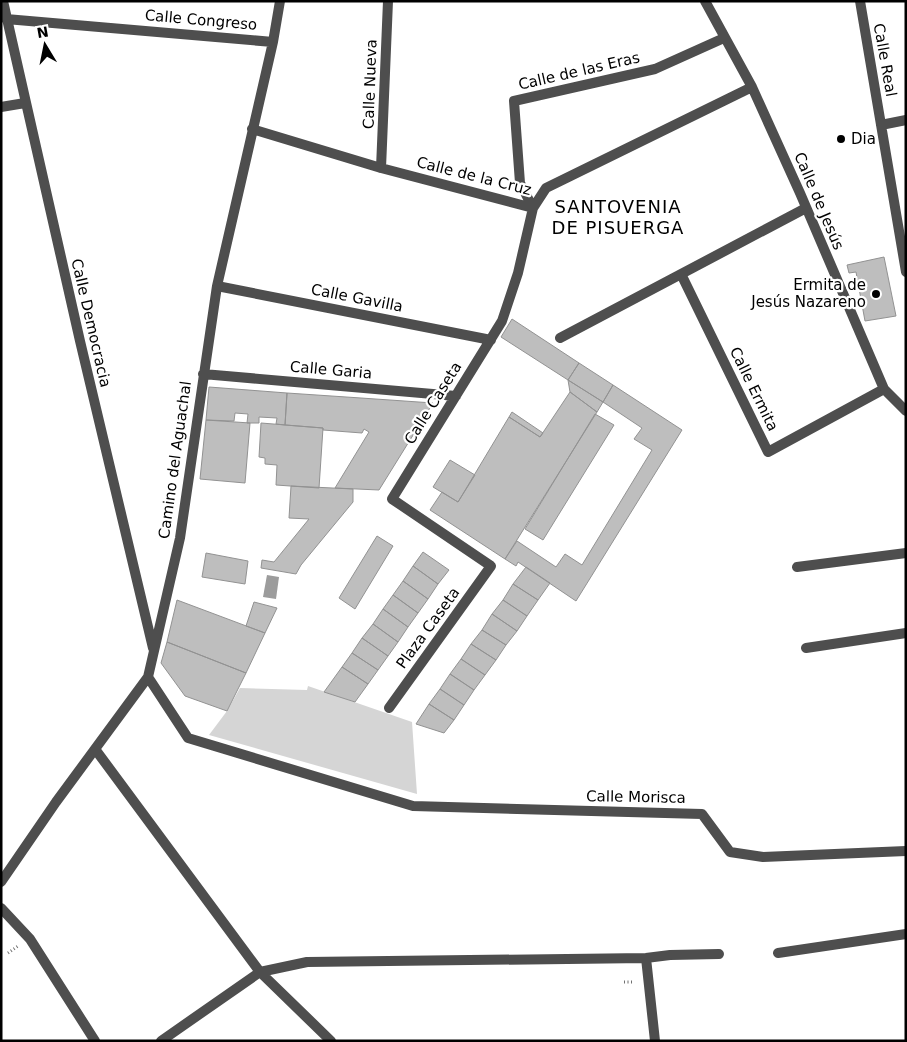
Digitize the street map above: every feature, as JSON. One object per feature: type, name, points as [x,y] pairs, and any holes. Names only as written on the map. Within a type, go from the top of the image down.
[{"type":"street","name":"Calle Democracia","points":[[3,1],[25,103],[154,651]]},
{"type":"street","name":"Camino del Aguachal","points":[[1,882],[148,677],[180,538],[217,286],[273,42],[280,1]]},
{"type":"street","name":"Calle Nueva","points":[[381,168],[388,1]]},
{"type":"street","name":"Calle de Jesús","points":[[705,1],[752,87],[884,389],[906,411]]},
{"type":"street","name":"Calle Real","points":[[860,1],[905,266]]},
{"type":"street","name":"Calle Congreso","points":[[6,18],[273,42]]},
{"type":"street","name":"Calle de las Eras","points":[[532,208],[520,183],[514,101],[655,69],[724,38]]},
{"type":"street","name":"Calle de la Cruz","points":[[252,128],[381,168],[532,208],[546,188],[752,87]]},
{"type":"street","points":[[1,107],[25,103]]},
{"type":"street","points":[[881,126],[906,120]]},
{"type":"street","name":"Calle Caseta","points":[[491,566],[392,499],[502,320],[518,274],[532,208]]},
{"type":"street","points":[[560,338],[806,208]]},
{"type":"street","name":"Calle Ermita","points":[[681,274],[768,452],[884,389]]},
{"type":"street","name":"Calle Gavilla","points":[[217,286],[490,340]]},
{"type":"street","name":"Calle Garia","points":[[203,374],[456,396]]},
{"type":"street","points":[[797,567],[906,553]]},
{"type":"street","name":"Plaza Caseta","points":[[389,708],[491,566]]},
{"type":"street","points":[[806,648],[906,633]]},
{"type":"street","name":"Calle Morisca","points":[[148,677],[188,738],[410,805],[435,808],[702,814],[730,852],[763,857],[906,851]]},
{"type":"street","points":[[95,749],[260,972],[331,1041]]},
{"type":"street","points":[[1,908],[30,939],[95,1041]]},
{"type":"street","points":[[778,953],[906,934]]},
{"type":"street","points":[[161,1041],[260,972],[307,962],[646,958],[670,955],[720,954]]},
{"type":"street","points":[[646,958],[655,1041]]},
{"type":"shaded area","points":[[267,575],[279,577],[276,599],[263,597]]},
{"type":"shaded area","points":[[308,686],[412,722],[417,794],[209,735],[227,711],[240,688],[307,690]]},
{"type":"building","name":"Ermita de Jesús Nazareno","points":[[884,257],[896,316],[865,321],[856,272],[849,273],[847,265]]},
{"type":"building","points":[[512,319],[579,363],[568,380],[501,337]]},
{"type":"building","points":[[579,363],[613,385],[603,402],[568,380]]},
{"type":"building","points":[[568,380],[603,402],[597,412],[570,392]]},
{"type":"building","points":[[613,385],[682,430],[576,601],[518,562],[516,566],[505,559],[517,541],[556,567],[565,554],[582,565],[652,450],[634,439],[642,428],[603,402]]},
{"type":"building","points":[[209,387],[287,393],[285,425],[276,424],[277,418],[259,417],[259,423],[247,423],[248,414],[235,413],[234,421],[206,420]]},
{"type":"building","points":[[570,392],[597,412],[505,559],[430,510],[442,492],[458,502],[509,417],[540,437]]},
{"type":"building","points":[[287,393],[433,403],[379,490],[335,488],[369,432],[364,429],[362,433],[285,425]]},
{"type":"building","points":[[512,412],[543,433],[540,437],[509,417]]},
{"type":"building","points":[[595,414],[614,425],[543,540],[525,529]]},
{"type":"building","points":[[206,420],[250,423],[245,483],[200,479]]},
{"type":"building","points":[[261,423],[323,428],[319,488],[276,485],[277,465],[265,464],[265,458],[259,457]]},
{"type":"building","points":[[450,460],[475,475],[458,502],[433,487]]},
{"type":"building","points":[[291,486],[353,489],[353,502],[301,565],[296,574],[261,568],[262,560],[274,562],[309,519],[289,518]]},
{"type":"building","points":[[377,536],[393,546],[355,609],[339,598]]},
{"type":"building","points":[[423,552],[449,570],[438,584],[413,566]]},
{"type":"building","points":[[206,553],[248,561],[245,584],[202,577]]},
{"type":"building","points":[[413,566],[438,584],[428,599],[403,581]]},
{"type":"building","points":[[526,567],[550,583],[538,600],[513,584]]},
{"type":"building","points":[[403,581],[428,599],[418,613],[393,595]]},
{"type":"building","points":[[513,584],[538,600],[527,616],[503,600]]},
{"type":"building","points":[[393,595],[418,613],[408,627],[383,609]]},
{"type":"building","points":[[177,600],[265,633],[246,673],[167,642]]},
{"type":"building","points":[[503,600],[527,616],[517,631],[492,614]]},
{"type":"building","points":[[254,602],[277,608],[265,633],[246,626]]},
{"type":"building","points":[[383,609],[408,627],[398,642],[373,624]]},
{"type":"building","points":[[492,614],[517,631],[506,645],[482,630]]},
{"type":"building","points":[[373,624],[398,642],[388,656],[362,638]]},
{"type":"building","points":[[482,630],[506,645],[496,660],[471,644]]},
{"type":"building","points":[[362,638],[388,656],[378,670],[352,653]]},
{"type":"building","points":[[167,642],[246,673],[227,711],[185,696],[161,663]]},
{"type":"building","points":[[471,644],[496,660],[485,675],[461,659]]},
{"type":"building","points":[[352,653],[378,670],[368,684],[342,667]]},
{"type":"building","points":[[461,659],[485,675],[474,690],[450,674]]},
{"type":"building","points":[[342,667],[368,684],[355,702],[324,692]]},
{"type":"building","points":[[450,674],[474,690],[464,705],[440,689]]},
{"type":"building","points":[[440,689],[464,705],[454,720],[429,704]]},
{"type":"building","points":[[429,704],[454,720],[444,733],[416,724]]},
{"type":"place","name":"Dia","points":[[841,139]]},
{"type":"place","name":"Ermita de Jesús Nazareno","points":[[876,294]]},
{"type":"district","name":"SANTOVENIA DE PISUERGA","points":[[618,217]]}]
